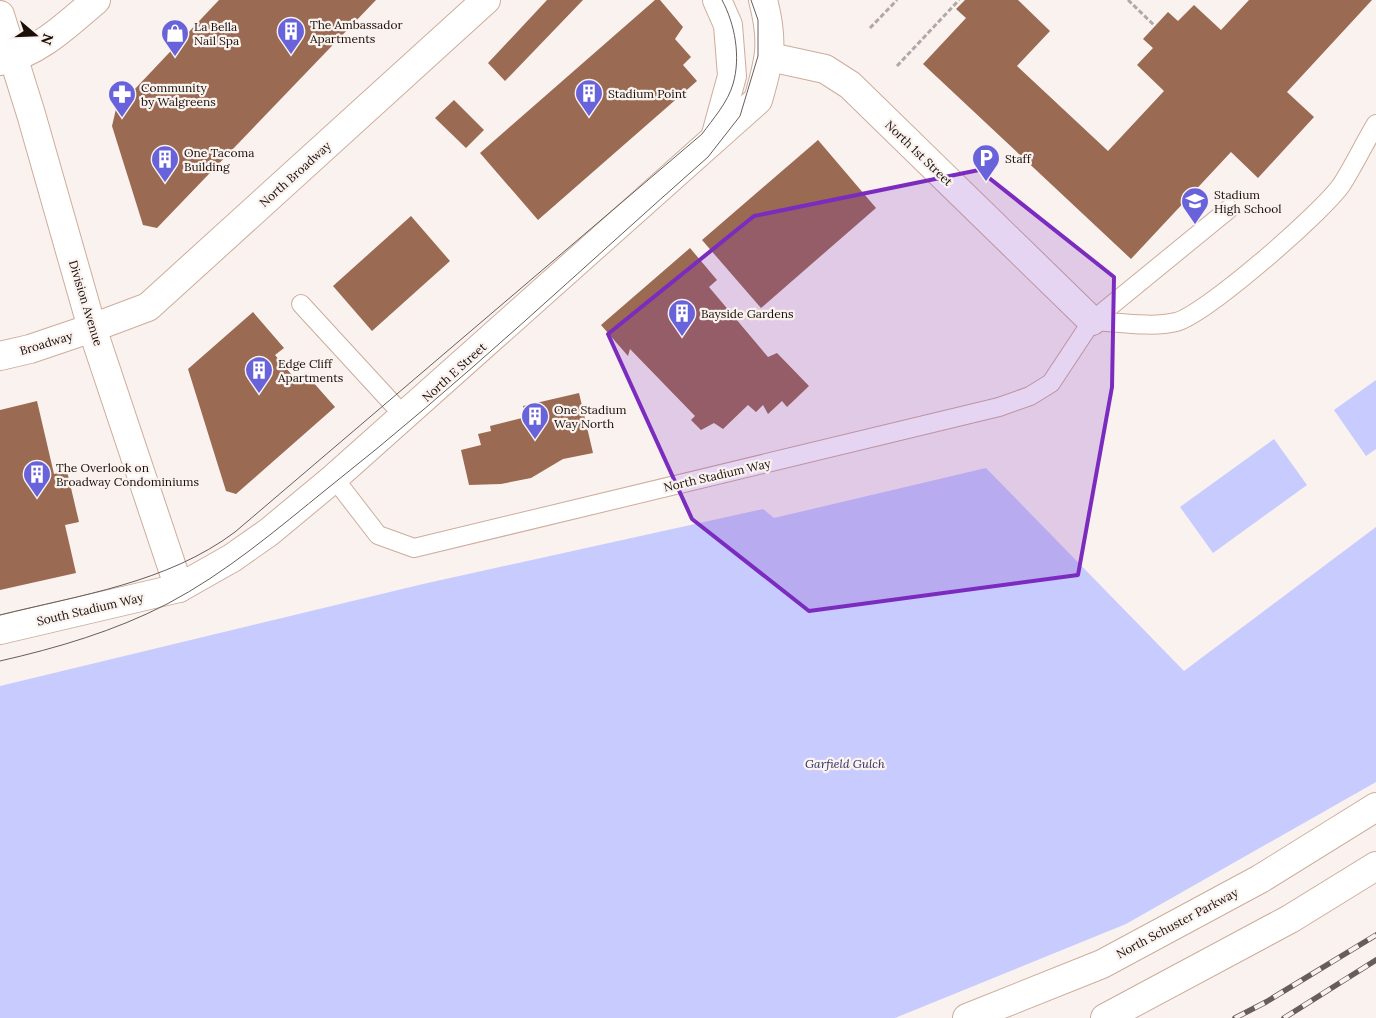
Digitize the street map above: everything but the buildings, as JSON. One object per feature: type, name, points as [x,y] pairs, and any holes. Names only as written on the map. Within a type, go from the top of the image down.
[{"type":"main road","points":[[7,60],[62,29],[96,0]]},
{"type":"main road","name":"North Broadway","points":[[92,328],[148,307],[486,0]]},
{"type":"main road","points":[[715,138],[732,76],[728,25],[717,0]]},
{"type":"main road","points":[[763,0],[769,22],[770,57]]},
{"type":"main road","name":"Division Avenue","points":[[0,15],[7,60],[92,328],[179,588]]},
{"type":"main road","name":"North E Street","points":[[179,588],[239,552],[334,478],[758,100],[770,57]]},
{"type":"main road","name":"North 1st Street","points":[[770,57],[825,69],[850,85],[1092,321]]},
{"type":"main road","name":"Broadway","points":[[0,356],[30,349],[92,328]]},
{"type":"main road","name":"South Stadium Way","points":[[0,630],[179,588]]},
{"type":"main road","name":"North Schuster Parkway","points":[[967,1018],[1102,964],[1260,880],[1376,807]]},
{"type":"main road","points":[[1105,1018],[1290,919],[1376,866]]},
{"type":"lane","points":[[1092,321],[1175,322],[1196,313],[1281,244],[1326,202],[1342,184],[1376,124]]},
{"type":"lane","name":"North Stadium Way","points":[[334,478],[378,535],[414,548],[999,407],[1030,396],[1051,383],[1092,321],[1229,209]]},
{"type":"lane","points":[[301,304],[404,416]]},
{"type":"path","points":[[870,28],[897,0]]},
{"type":"path","points":[[897,66],[958,0]]},
{"type":"path","points":[[1128,0],[1156,26]]},
{"type":"highlighted area","points":[[979,170],[1114,277],[1112,387],[1078,575],[809,611],[692,519],[608,334],[754,216]]},
{"type":"green space","points":[[1376,380],[1376,449],[1366,456],[1334,410]]},
{"type":"green space","points":[[1274,439],[1307,485],[1213,553],[1180,507]]},
{"type":"green space","name":"Garfield Gulch","points":[[986,468],[1184,671],[1376,527],[1376,782],[1126,924],[895,1018],[0,1018],[0,686],[423,584],[763,509],[774,518]]},
{"type":"tram line","points":[[0,615],[92,593],[152,575],[181,564],[235,532],[702,134],[728,97],[735,74],[735,41],[727,9],[722,0]]},
{"type":"tram line","points":[[0,661],[64,644],[127,622],[167,604],[210,579],[270,535],[473,367],[708,157],[740,116],[758,56],[758,20],[751,0]]},
{"type":"railway","points":[[1235,1018],[1266,1002],[1376,935]]},
{"type":"railway","points":[[1284,1018],[1376,960]]},
{"type":"place","name":"The Ambassador Apartments","points":[[291,55]]},
{"type":"place","name":"La Bella Nail Spa","points":[[175,57]]},
{"type":"place","name":"Stadium Point","points":[[589,117]]},
{"type":"place","name":"Community by Walgreens","points":[[122,118]]},
{"type":"place","name":"Staff","points":[[986,182]]},
{"type":"place","name":"One Tacoma Building","points":[[165,183]]},
{"type":"place","name":"Stadium High School","points":[[1195,225]]},
{"type":"place","name":"Bayside Gardens","points":[[682,337]]},
{"type":"place","name":"Edge Cliff Apartments","points":[[259,394]]},
{"type":"place","name":"One Stadium Way North","points":[[535,440]]},
{"type":"place","name":"The Overlook on Broadway Condominiums","points":[[37,498]]}]
